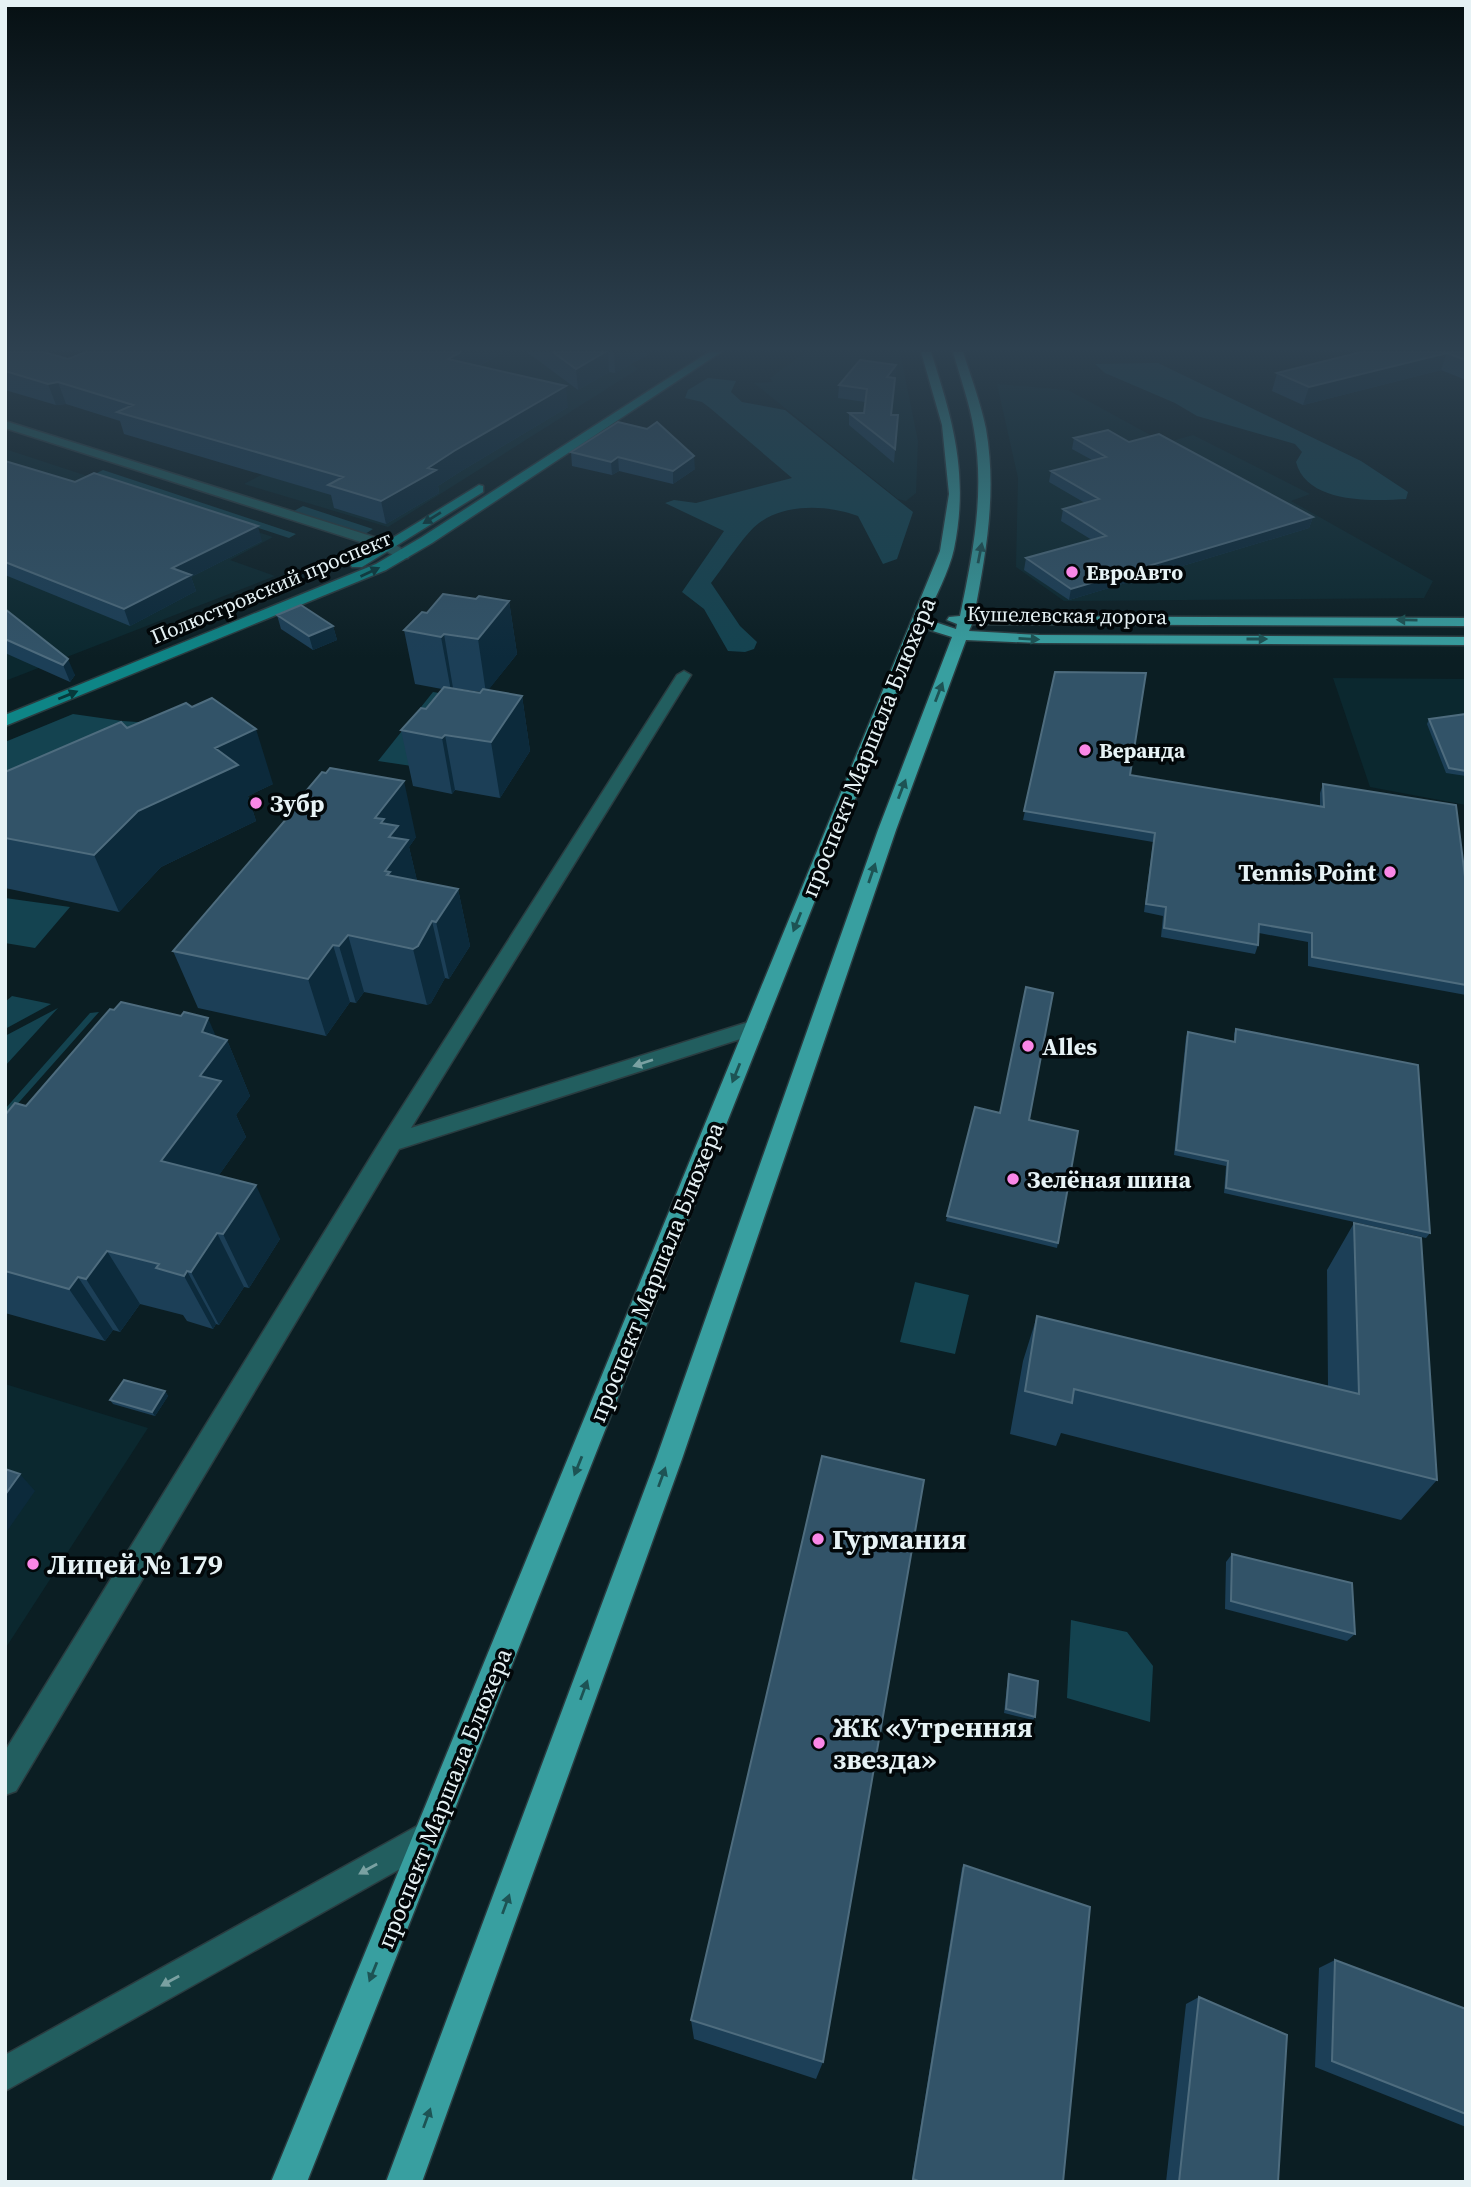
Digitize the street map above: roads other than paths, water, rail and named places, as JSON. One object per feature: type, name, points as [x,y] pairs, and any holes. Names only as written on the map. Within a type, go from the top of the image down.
[{"type":"main road","points":[[520,464],[536,454]]},
{"type":"main road","name":"Полюстровский проспект","points":[[5,720],[357,578],[403,555],[559,454]]},
{"type":"main road","name":"проспект Маршала Блюхера","points":[[289,2182],[920,622],[947,551],[955,494],[951,454]]},
{"type":"main road","name":"проспект Маршала Блюхера","points":[[404,2182],[669,1459],[887,830],[964,628],[982,543],[986,483],[983,454]]},
{"type":"main road","name":"Полюстровский проспект","points":[[5,705],[344,570],[493,480]]},
{"type":"main road","name":"Кушелевская дорога","points":[[964,628],[1405,620],[1466,622]]},
{"type":"main road","name":"Кушелевская дорога","points":[[920,622],[1039,639],[1466,641]]},
{"type":"street","points":[[71,454],[403,555]]},
{"type":"street","points":[[96,454],[382,549]]},
{"type":"street","points":[[5,1780],[391,1143],[684,675]]},
{"type":"street","points":[[391,1143],[755,1027]]},
{"type":"street","points":[[5,2074],[428,1836]]},
{"type":"place","name":"ЕвроАвто","points":[[1072,572]]},
{"type":"place","name":"Веранда","points":[[1085,750]]},
{"type":"place","name":"Зубр","points":[[256,803]]},
{"type":"place","name":"Tennis Point","points":[[1390,872]]},
{"type":"place","name":"Alles","points":[[1028,1046]]},
{"type":"place","name":"Зелёная шина","points":[[1013,1179]]},
{"type":"place","name":"Гурмания","points":[[818,1539]]},
{"type":"place","name":"Лицей № 179","points":[[33,1564]]},
{"type":"place","name":"ЖК «Утренняя звезда»","points":[[819,1743]]}]
